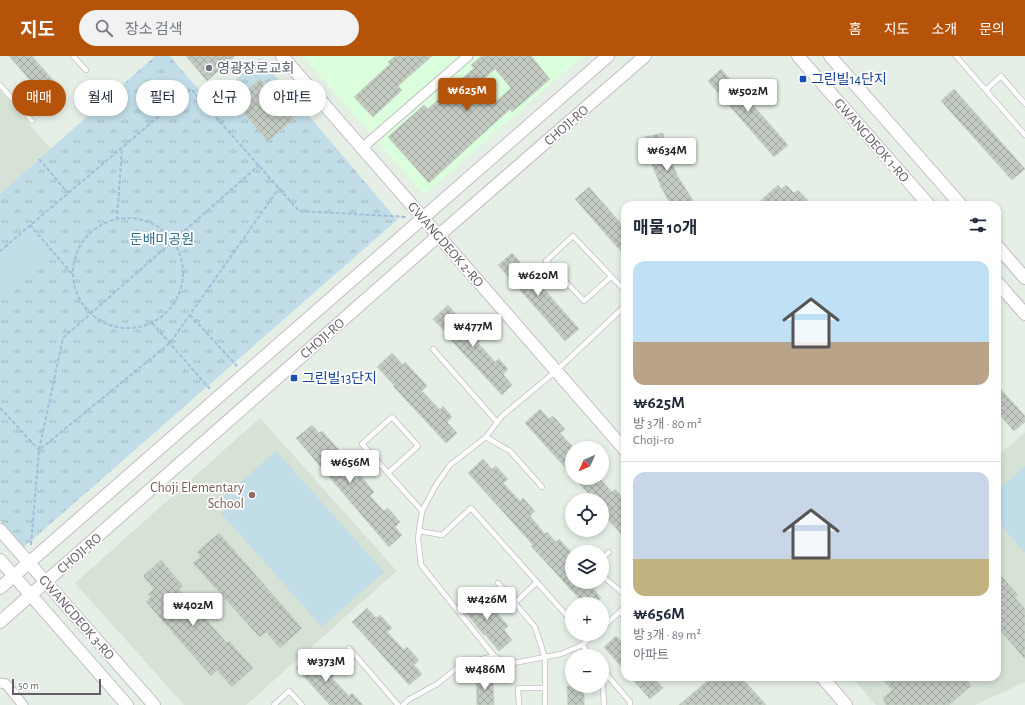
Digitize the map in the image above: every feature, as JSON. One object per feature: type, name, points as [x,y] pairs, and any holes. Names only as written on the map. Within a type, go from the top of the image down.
[{"type":"street","name":"GWANGDEOK 2-RO","points":[[282,56],[621,445]]},
{"type":"street","points":[[362,148],[468,56]]},
{"type":"street","name":"CHOJI-RO","points":[[0,588],[608,56]]},
{"type":"street","name":"CHOJI-RO","points":[[0,622],[438,236],[645,56]]},
{"type":"street","name":"GWANGDEOK 1-RO","points":[[798,56],[925,201]]},
{"type":"street","name":"GWANGDEOK 1-RO","points":[[830,56],[957,201]]},
{"type":"street","points":[[1001,251],[1025,278]]},
{"type":"street","points":[[1001,287],[1025,314]]},
{"type":"street","name":"GWANGDEOK 3-RO","points":[[0,530],[154,705]]},
{"type":"street","name":"GWANGDEOK 3-RO","points":[[0,560],[127,705]]},
{"type":"street","points":[[825,681],[846,705]]},
{"type":"street","points":[[0,683],[6,684],[23,705]]},
{"type":"lane","points":[[73,56],[86,70]]},
{"type":"lane","points":[[956,56],[1025,135]]},
{"type":"lane","points":[[986,90],[1001,76],[1025,104]]},
{"type":"lane","points":[[0,85],[32,121]]},
{"type":"lane","points":[[611,277],[584,301],[546,261],[573,236],[621,287]]},
{"type":"lane","points":[[587,641],[582,645],[561,654],[508,664],[494,656],[420,565],[418,538],[422,511],[436,484],[450,465],[486,437],[502,416],[556,371],[621,310]]},
{"type":"lane","points":[[433,349],[498,422]]},
{"type":"lane","points":[[388,473],[418,446],[392,417],[362,444],[422,511]]},
{"type":"lane","points":[[486,437],[510,451],[542,487]]},
{"type":"lane","points":[[419,531],[442,535],[472,508],[565,614]]},
{"type":"lane","points":[[515,603],[537,582]]},
{"type":"lane","points":[[609,582],[621,592]]},
{"type":"lane","points":[[498,583],[535,627],[545,658],[545,705]]},
{"type":"lane","points":[[609,622],[620,612]]},
{"type":"lane","points":[[582,645],[585,649]]},
{"type":"lane","points":[[348,648],[398,705]]},
{"type":"lane","points":[[403,705],[408,700],[437,684],[462,664],[494,656]]},
{"type":"lane","points":[[609,677],[630,702],[630,705]]},
{"type":"lane","points":[[519,705],[518,688],[544,688]]},
{"type":"lane","points":[[274,705],[289,691],[302,705]]},
{"type":"lane","points":[[603,693],[604,705]]},
{"type":"path","points":[[0,251],[191,89],[299,212],[422,218]]},
{"type":"path","points":[[117,220],[122,148]]},
{"type":"path","points":[[39,159],[68,193]]},
{"type":"path","points":[[29,563],[39,450],[63,338],[258,165]]},
{"type":"path","points":[[39,450],[170,343],[279,188]]},
{"type":"path","points":[[123,218],[142,219],[159,227],[173,241],[181,256],[184,274],[181,291],[173,307],[160,319],[144,327],[126,329],[108,325],[91,313],[81,302],[74,284],[73,266],[79,248],[90,233],[105,223],[123,218]]},
{"type":"path","points":[[30,225],[74,276]]},
{"type":"path","points":[[190,315],[244,374]]},
{"type":"path","points":[[152,323],[218,397]]},
{"type":"path","points":[[0,408],[39,450]]},
{"type":"shaded area","points":[[303,56],[583,56],[424,195],[326,82],[326,80],[324,80]]},
{"type":"shaded area","points":[[0,91],[12,105],[12,116],[22,116],[51,149],[0,194]]},
{"type":"shaded area","name":"Choji Elementary School","points":[[260,418],[397,571],[246,705],[184,705],[75,583]]},
{"type":"shaded area","points":[[1025,432],[1025,682],[975,705],[876,705],[855,681],[1001,681],[1001,453]]},
{"type":"green space","name":"둔배미공원","points":[[155,56],[170,56],[197,88],[197,116],[251,116],[251,80],[236,80],[260,58],[279,80],[259,80],[259,116],[309,116],[397,220],[23,548],[0,520],[0,194],[88,116],[128,116],[128,80]]},
{"type":"green space","points":[[30,233],[51,257],[5,297],[0,291],[0,259]]},
{"type":"green space","points":[[276,451],[384,572],[322,627],[221,513],[228,506],[221,499]]},
{"type":"green space","points":[[1025,466],[1025,553],[1001,526],[1001,487]]},
{"type":"building","points":[[9,56],[32,56],[53,80],[30,80]]},
{"type":"building","name":"영광장로교회","points":[[186,56],[235,56],[208,80],[206,80]]},
{"type":"building","points":[[395,56],[432,56],[398,86],[402,90],[373,117],[354,97],[390,64],[388,62]]},
{"type":"building","points":[[482,56],[531,56],[550,79],[512,112],[510,109],[429,183],[388,137],[424,105],[428,109],[474,68],[471,65]],"holes":[[[495,69],[511,88],[497,101],[480,82]]]},
{"type":"building","points":[[721,69],[788,145],[774,157],[708,81]]},
{"type":"building","points":[[260,79],[261,80],[259,80],[259,116],[291,116],[294,119],[268,141],[246,116],[251,116],[251,87]]},
{"type":"building","points":[[954,89],[1025,169],[1012,180],[941,101]]},
{"type":"building","points":[[663,133],[666,148],[678,177],[693,201],[669,201],[661,187],[648,154],[645,137]]},
{"type":"building","points":[[778,185],[781,189],[786,185],[794,193],[798,190],[808,201],[760,201]]},
{"type":"building","points":[[589,187],[621,223],[621,251],[575,199]]},
{"type":"building","points":[[512,253],[579,329],[565,341],[498,265]]},
{"type":"building","points":[[448,305],[458,317],[461,314],[483,338],[478,343],[495,362],[499,359],[508,369],[503,374],[512,385],[502,395],[433,319]]},
{"type":"building","points":[[392,353],[403,365],[405,362],[427,386],[422,391],[440,410],[443,406],[452,417],[447,422],[457,433],[446,443],[377,367]]},
{"type":"building","points":[[1001,389],[1025,416],[1025,422],[1014,431],[1001,416]]},
{"type":"building","points":[[540,409],[549,419],[553,416],[565,429],[560,433],[567,441],[565,441],[565,467],[525,423]]},
{"type":"building","points":[[312,425],[319,433],[322,431],[347,459],[342,463],[356,479],[360,475],[374,492],[370,496],[384,511],[388,508],[400,522],[395,527],[402,535],[389,547],[296,438]]},
{"type":"building","points":[[483,459],[492,469],[496,466],[508,479],[503,483],[520,501],[523,498],[535,511],[530,516],[545,534],[547,532],[556,542],[559,539],[565,546],[565,583],[531,546],[533,545],[468,473]]},
{"type":"building","points":[[581,485],[606,485],[612,492],[615,489],[621,496],[621,534],[609,521],[609,493],[588,493]]},
{"type":"building","points":[[219,533],[302,628],[280,648],[266,632],[260,637],[193,563],[201,557],[197,552]]},
{"type":"building","points":[[161,560],[183,586],[179,589],[227,643],[229,641],[253,668],[232,687],[217,670],[211,676],[146,602],[151,597],[148,594],[154,589],[143,576]]},
{"type":"building","points":[[1001,576],[1018,595],[1015,598],[1025,609],[1025,659],[1001,632]]},
{"type":"building","points":[[570,589],[594,589],[600,597],[578,597]]},
{"type":"building","points":[[474,594],[482,603],[486,600],[508,626],[504,630],[512,640],[499,651],[460,606]]},
{"type":"building","points":[[367,608],[376,618],[380,615],[392,628],[387,632],[404,650],[407,647],[419,660],[414,665],[422,674],[409,685],[352,622]]},
{"type":"building","points":[[616,636],[621,642],[621,666],[609,653],[609,649],[606,649],[604,647]]},
{"type":"building","points":[[312,654],[321,664],[325,661],[336,674],[332,678],[349,696],[352,693],[363,705],[330,705],[296,668]]},
{"type":"building","points":[[476,677],[493,677],[494,705],[477,705]]},
{"type":"building","points":[[634,681],[657,681],[663,688],[650,699]]},
{"type":"building","points":[[707,681],[745,681],[766,705],[679,705]]},
{"type":"building","points":[[884,681],[969,681],[971,686],[949,705],[886,705],[883,698],[892,690]]},
{"type":"building","points":[[567,693],[584,693],[584,705],[568,705]]},
{"type":"place","name":"영광장로교회","points":[[209,68]]},
{"type":"place","name":"그린빌14단지","points":[[803,79]]},
{"type":"place","name":"그린빌13단지","points":[[294,378]]},
{"type":"place","name":"Choji Elementary School","points":[[252,495]]}]
